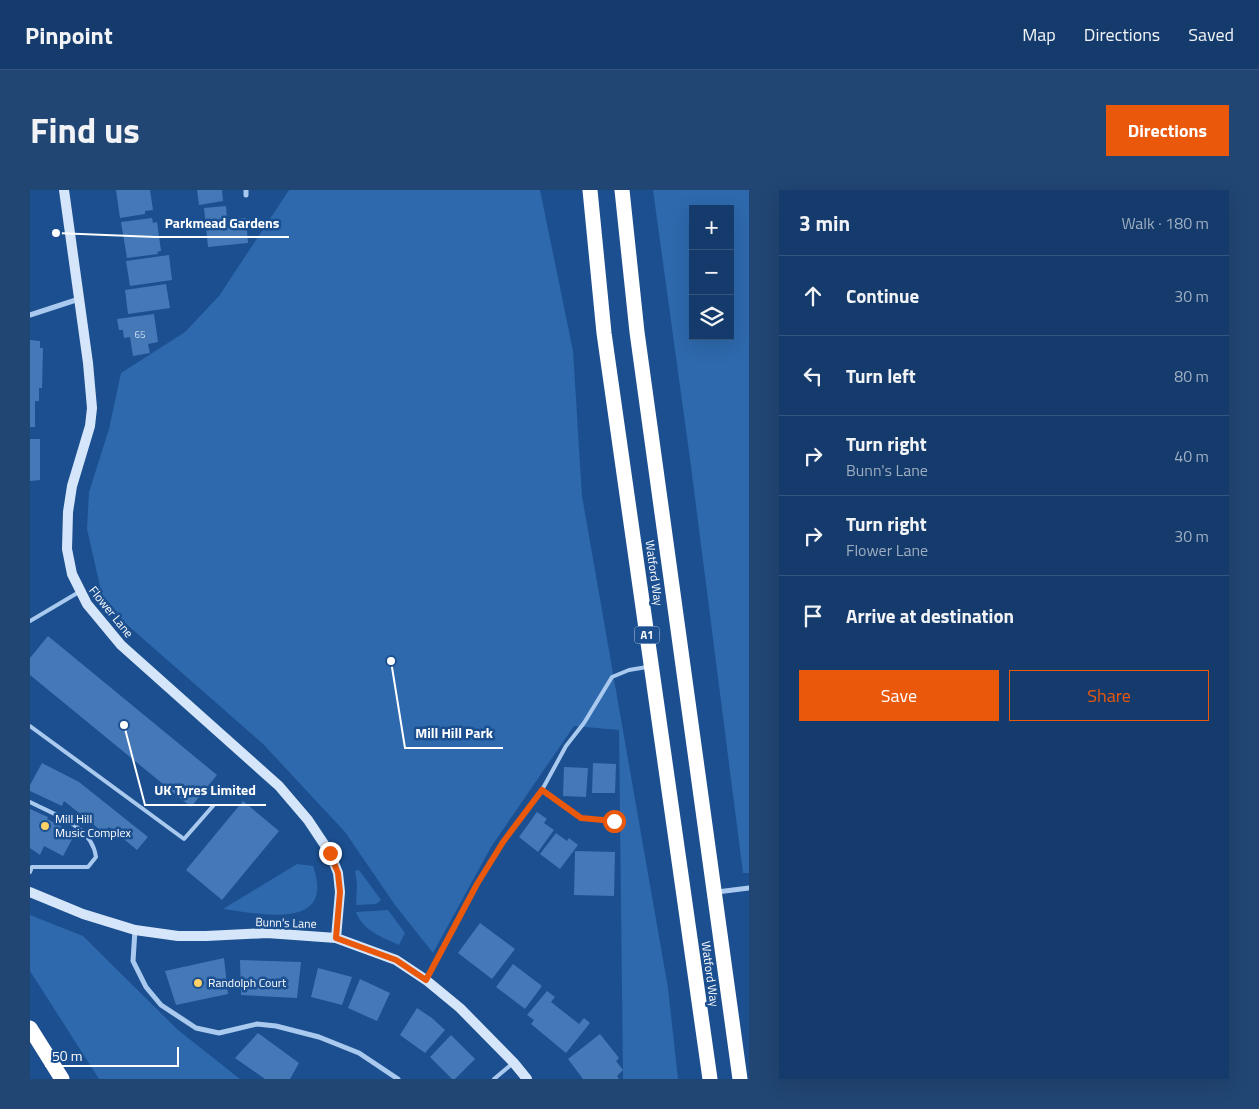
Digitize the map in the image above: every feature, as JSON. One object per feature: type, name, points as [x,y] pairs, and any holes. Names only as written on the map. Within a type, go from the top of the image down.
[{"type":"highway","name":"Watford Way","points":[[590,190],[604,333],[710,1079]]},
{"type":"highway","name":"Watford Way","points":[[622,190],[638,342],[740,1079]]},
{"type":"highway","points":[[30,1028],[62,1079]]},
{"type":"street","name":"Flower Lane","points":[[64,190],[88,363],[92,408],[85,446],[72,486],[66,532],[69,564],[79,592],[99,621],[121,645],[279,786],[308,820],[330,853],[338,873],[340,892],[336,938]]},
{"type":"street","points":[[30,315],[79,300]]},
{"type":"street","points":[[714,893],[749,888]]},
{"type":"street","name":"Bunn's Lane","points":[[30,892],[84,914],[135,930],[178,936],[267,933],[336,938],[396,960],[426,980],[460,1008],[514,1063],[527,1079]]},
{"type":"street","points":[[135,930],[133,961],[146,987],[161,1005],[196,1028],[219,1033],[257,1024],[276,1026],[319,1037],[359,1053],[398,1079]]},
{"type":"lane","points":[[30,621],[79,592]]},
{"type":"lane","points":[[426,980],[477,884],[503,842],[542,790],[566,746],[584,723],[612,677],[629,670],[651,666]]},
{"type":"lane","points":[[30,726],[184,839],[213,806]]},
{"type":"lane","points":[[542,790],[581,818],[614,821]]},
{"type":"lane","points":[[30,802],[70,823],[86,834],[95,847],[96,857],[88,866],[31,869]]},
{"type":"lane","points":[[494,1079],[514,1063]]},
{"type":"shaded area","points":[[289,190],[540,190],[573,351],[582,496],[668,988],[678,1079],[623,1079],[619,730],[574,726],[491,847],[433,953],[395,905],[345,832],[263,744],[125,623],[102,595],[87,529],[89,492],[109,429],[121,373],[185,332],[219,296]]},
{"type":"shaded area","points":[[653,190],[749,190],[749,873],[743,873],[690,459]]},
{"type":"shaded area","points":[[297,864],[313,866],[317,887],[314,901],[305,909],[291,914],[274,915],[223,909]]},
{"type":"shaded area","points":[[359,870],[381,900],[376,904],[356,905],[357,884],[355,871]]},
{"type":"shaded area","points":[[388,910],[405,933],[399,945],[368,929],[359,919],[356,912]]},
{"type":"shaded area","points":[[30,915],[83,936],[178,1030],[240,1079],[99,1079],[30,971]]},
{"type":"building","points":[[116,190],[150,190],[153,210],[145,211],[145,214],[120,218]]},
{"type":"building","points":[[197,190],[222,190],[223,201],[199,205]]},
{"type":"building","points":[[226,206],[227,220],[246,218],[248,243],[208,247],[204,208]]},
{"type":"building","points":[[152,218],[153,223],[157,222],[161,251],[157,252],[158,254],[127,258],[121,222]]},
{"type":"building","points":[[169,255],[172,280],[130,286],[126,261]]},
{"type":"building","points":[[166,284],[170,308],[128,314],[125,290]]},
{"type":"building","points":[[154,314],[158,342],[148,344],[150,353],[133,356],[130,337],[124,338],[123,330],[119,330],[117,319]]},
{"type":"building","points":[[30,340],[40,341],[40,348],[43,348],[42,388],[39,388],[39,401],[35,401],[35,427],[30,427]]},
{"type":"building","points":[[30,439],[40,439],[40,480],[30,481]]},
{"type":"building","points":[[48,636],[217,775],[191,807],[30,675],[30,658]]},
{"type":"building","points":[[42,763],[79,782],[148,837],[137,850],[109,827],[104,833],[64,801],[62,806],[30,791],[30,785]]},
{"type":"building","points":[[593,763],[616,764],[615,793],[592,793]]},
{"type":"building","points":[[564,767],[588,768],[586,797],[563,796]]},
{"type":"building","points":[[243,801],[279,831],[222,900],[186,870]]},
{"type":"building","name":"Mill Hill Music Complex","points":[[30,809],[48,817],[47,819],[75,834],[63,856],[44,846],[40,855],[30,848]]},
{"type":"building","points":[[537,812],[547,819],[544,823],[554,830],[538,852],[519,837]]},
{"type":"building","points":[[556,833],[567,841],[569,838],[578,845],[560,869],[540,854]]},
{"type":"building","points":[[575,851],[615,852],[614,896],[574,895]]},
{"type":"building","points":[[480,923],[515,949],[492,979],[458,953]]},
{"type":"building","name":"Randolph Court","points":[[224,958],[228,994],[176,1005],[165,971]]},
{"type":"building","points":[[240,960],[301,962],[297,998],[241,995]]},
{"type":"building","points":[[513,964],[542,986],[525,1009],[496,987]]},
{"type":"building","points":[[318,968],[352,977],[342,1005],[311,997]]},
{"type":"building","points":[[360,979],[390,993],[377,1021],[348,1008]]},
{"type":"building","points":[[547,991],[555,997],[551,1002],[579,1024],[584,1018],[590,1023],[566,1053],[531,1024],[534,1020],[527,1015]]},
{"type":"building","points":[[417,1008],[445,1030],[425,1053],[400,1035]]},
{"type":"building","points":[[258,1033],[299,1063],[290,1079],[265,1079],[235,1058]]},
{"type":"building","points":[[600,1034],[619,1058],[616,1061],[623,1070],[617,1076],[619,1079],[583,1079],[568,1059]]},
{"type":"building","points":[[451,1035],[475,1059],[455,1079],[452,1079],[430,1057]]},
{"type":"place","name":"Parkmead Gardens","points":[[56,233]]},
{"type":"place","name":"Mill Hill Park","points":[[391,661]]},
{"type":"place","name":"UK Tyres Limited","points":[[124,725]]},
{"type":"place","name":"Mill Hill Music Complex","points":[[45,826]]},
{"type":"place","name":"Randolph Court","points":[[198,983]]},
{"type":"route","points":[[330,853],[338,873],[340,892],[336,938],[396,960],[426,980],[477,884],[503,842],[542,790],[581,818],[614,821]]}]
